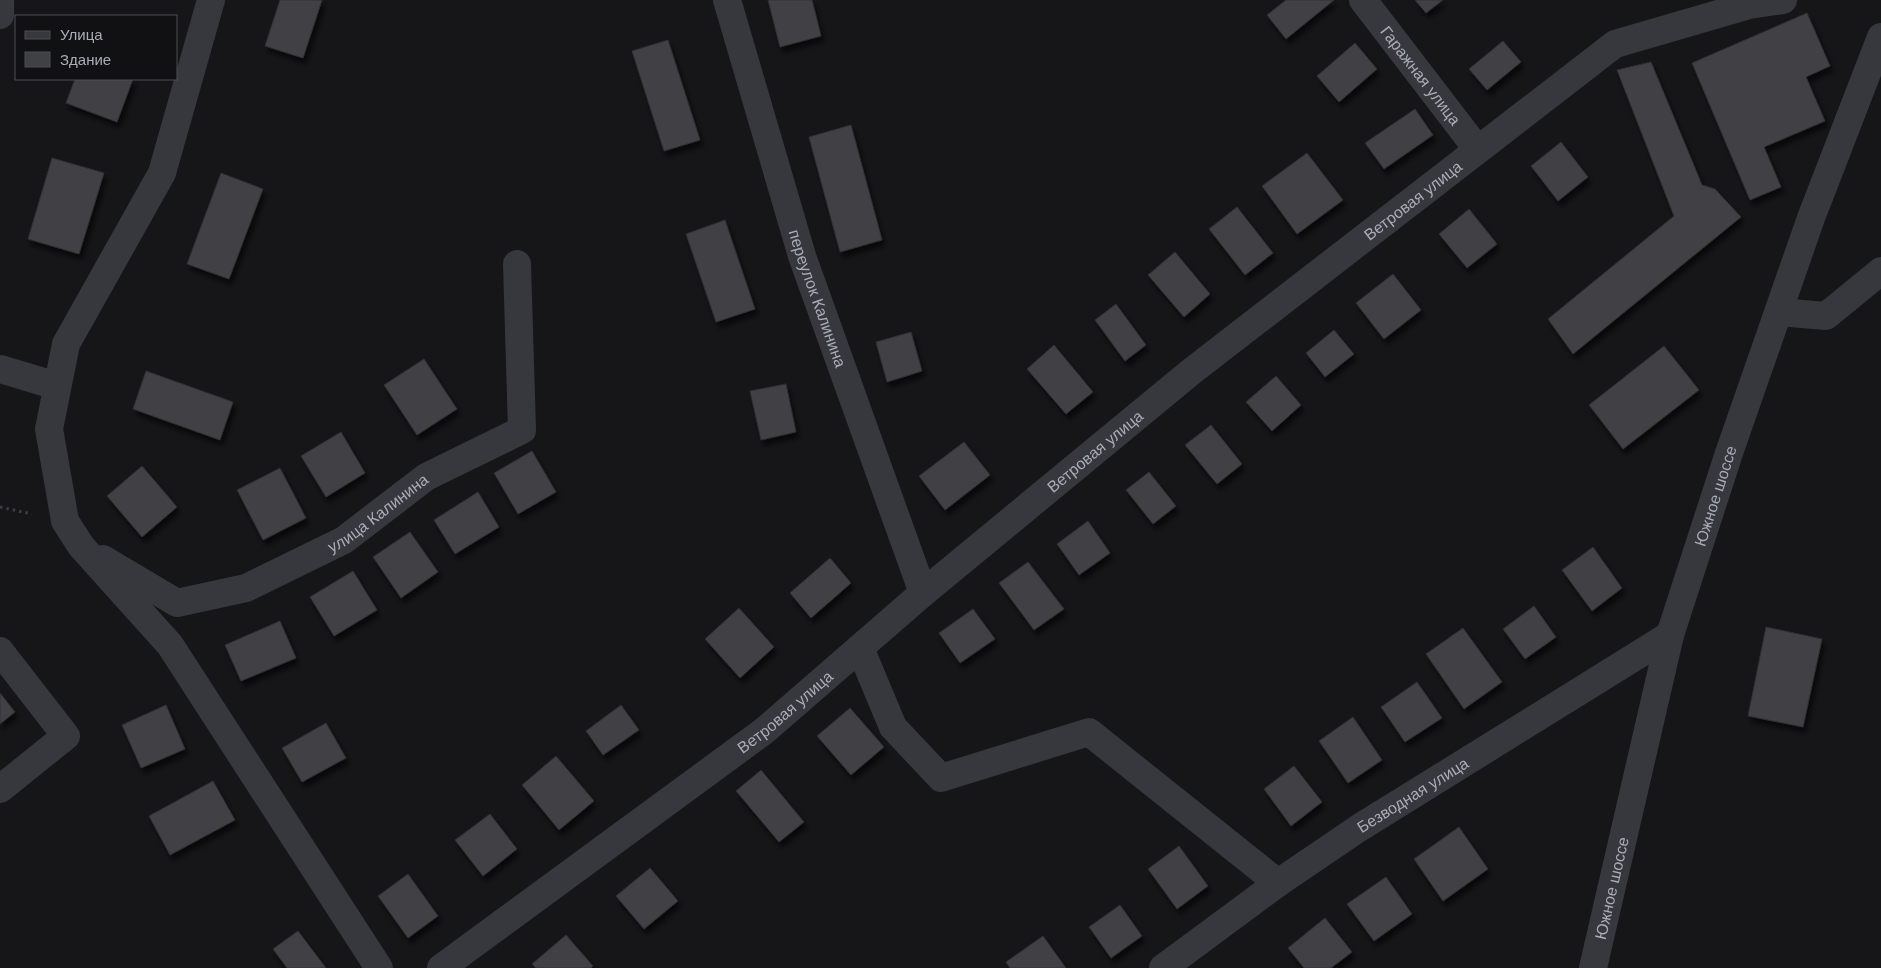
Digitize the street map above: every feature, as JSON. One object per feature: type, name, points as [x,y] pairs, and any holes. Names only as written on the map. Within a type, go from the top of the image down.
[{"type":"street","points":[[0,0],[0,15]]},
{"type":"street","name":"улица Калинина","points":[[211,0],[162,173],[66,344],[49,429],[65,521],[81,546],[170,645],[379,968]]},
{"type":"street","name":"переулок Калинина","points":[[727,0],[802,256],[922,593]]},
{"type":"street","name":"Гаражная улица","points":[[1363,0],[1478,150]]},
{"type":"street","name":"Ветровая улица","points":[[441,968],[764,731],[922,593],[1192,372],[1615,44],[1749,5],[1783,0]]},
{"type":"street","name":"Южное шоссе","points":[[1593,968],[1670,635],[1729,453],[1811,218],[1881,37]]},
{"type":"street","name":"улица Калинина","points":[[81,546],[177,603],[246,588],[344,540],[426,478],[522,430],[517,264]]},
{"type":"street","points":[[1779,312],[1826,316],[1881,271]]},
{"type":"street","points":[[0,369],[57,386]]},
{"type":"street","name":"Безводная улица","points":[[1163,968],[1278,883],[1359,828],[1670,635]]},
{"type":"street","points":[[860,648],[892,727],[941,778],[1089,732],[1278,883]]},
{"type":"street","points":[[0,651],[66,736],[0,789]]},
{"type":"building","points":[[280,0],[322,0],[303,58],[265,46]]},
{"type":"building","points":[[768,0],[812,0],[821,36],[780,47]]},
{"type":"building","points":[[1286,0],[1334,0],[1286,39],[1267,15]]},
{"type":"building","points":[[1415,0],[1443,0],[1426,13]]},
{"type":"building","points":[[1807,13],[1830,66],[1806,77],[1825,121],[1764,147],[1781,187],[1750,200],[1692,63]]},
{"type":"building","points":[[668,40],[700,140],[664,151],[632,51]]},
{"type":"building","points":[[1503,41],[1521,62],[1487,90],[1469,69]]},
{"type":"building","points":[[1355,43],[1377,69],[1339,102],[1317,76]]},
{"type":"building","points":[[1651,62],[1702,185],[1715,189],[1741,217],[1573,354],[1548,319],[1674,216],[1617,70]]},
{"type":"building","points":[[75,80],[133,80],[117,122],[66,103]]},
{"type":"building","points":[[1415,109],[1433,135],[1384,169],[1365,143]]},
{"type":"building","points":[[851,125],[882,240],[840,252],[809,137]]},
{"type":"building","points":[[1561,142],[1588,177],[1558,201],[1531,166]]},
{"type":"building","points":[[1307,153],[1343,200],[1297,234],[1262,186]]},
{"type":"building","points":[[52,158],[104,173],[79,254],[28,239]]},
{"type":"building","points":[[221,173],[263,189],[229,279],[187,264]]},
{"type":"building","points":[[1237,207],[1273,253],[1245,275],[1209,229]]},
{"type":"building","points":[[1469,209],[1497,244],[1467,268],[1439,234]]},
{"type":"building","points":[[725,220],[755,309],[716,322],[686,234]]},
{"type":"building","points":[[1175,252],[1210,294],[1184,317],[1148,275]]},
{"type":"building","points":[[1393,274],[1421,310],[1384,339],[1356,303]]},
{"type":"building","points":[[1116,304],[1146,345],[1125,361],[1095,320]]},
{"type":"building","points":[[1334,330],[1354,354],[1325,377],[1306,353]]},
{"type":"building","points":[[911,332],[922,371],[887,382],[876,342]]},
{"type":"building","points":[[1054,345],[1093,392],[1066,414],[1027,369]]},
{"type":"building","points":[[1664,346],[1699,390],[1623,449],[1589,405]]},
{"type":"building","points":[[424,359],[457,409],[417,435],[384,385]]},
{"type":"building","points":[[146,371],[233,402],[220,440],[133,409]]},
{"type":"building","points":[[1276,376],[1301,405],[1272,431],[1246,402]]},
{"type":"building","points":[[786,384],[796,432],[761,440],[750,391]]},
{"type":"building","points":[[1211,425],[1242,464],[1217,484],[1185,445]]},
{"type":"building","points":[[341,432],[365,473],[326,497],[301,456]]},
{"type":"building","points":[[964,442],[990,475],[945,510],[919,476]]},
{"type":"building","points":[[532,451],[556,492],[518,514],[494,473]]},
{"type":"building","points":[[142,466],[177,507],[142,537],[107,496]]},
{"type":"building","points":[[280,468],[306,518],[263,540],[237,490]]},
{"type":"building","points":[[1149,472],[1176,506],[1153,524],[1126,490]]},
{"type":"building","points":[[478,492],[499,527],[455,554],[434,520]]},
{"type":"building","points":[[1088,521],[1110,553],[1079,575],[1057,544]]},
{"type":"building","points":[[410,532],[438,572],[401,598],[373,557]]},
{"type":"building","points":[[1593,547],[1622,588],[1592,611],[1562,570]]},
{"type":"building","points":[[830,558],[851,583],[811,618],[790,593]]},
{"type":"building","points":[[1028,562],[1064,609],[1034,630],[999,583]]},
{"type":"building","points":[[353,571],[377,610],[334,636],[310,597]]},
{"type":"building","points":[[1534,606],[1556,637],[1525,659],[1503,629]]},
{"type":"building","points":[[739,608],[774,647],[740,678],[705,639]]},
{"type":"building","points":[[973,609],[995,639],[960,663],[939,633]]},
{"type":"building","points":[[280,621],[296,658],[241,681],[225,645]]},
{"type":"building","points":[[1766,627],[1822,639],[1803,727],[1748,716]]},
{"type":"building","points":[[1463,628],[1502,682],[1464,709],[1426,654]]},
{"type":"building","points":[[1417,682],[1442,718],[1405,742],[1381,707]]},
{"type":"building","points":[[0,693],[15,712],[0,724]]},
{"type":"building","points":[[166,705],[185,749],[141,768],[122,725]]},
{"type":"building","points":[[621,705],[639,730],[603,755],[586,731]]},
{"type":"building","points":[[850,708],[884,747],[851,775],[817,736]]},
{"type":"building","points":[[1353,717],[1382,760],[1348,783],[1319,741]]},
{"type":"building","points":[[326,723],[346,758],[302,782],[282,748]]},
{"type":"building","points":[[556,756],[594,801],[559,830],[522,785]]},
{"type":"building","points":[[1294,766],[1322,802],[1291,826],[1264,789]]},
{"type":"building","points":[[761,770],[804,822],[779,842],[736,791]]},
{"type":"building","points":[[213,781],[235,820],[170,855],[149,816]]},
{"type":"building","points":[[490,814],[517,849],[483,876],[455,840]]},
{"type":"building","points":[[1459,827],[1488,869],[1443,901],[1414,859]]},
{"type":"building","points":[[1179,846],[1208,886],[1177,909],[1148,869]]},
{"type":"building","points":[[650,868],[678,901],[644,929],[616,896]]},
{"type":"building","points":[[408,874],[438,916],[408,938],[378,896]]},
{"type":"building","points":[[1386,877],[1412,914],[1374,941],[1347,904]]},
{"type":"building","points":[[1120,905],[1142,936],[1111,958],[1089,927]]},
{"type":"building","points":[[1325,918],[1352,952],[1331,968],[1304,968],[1288,948]]},
{"type":"building","points":[[298,931],[326,968],[287,968],[273,949]]},
{"type":"building","points":[[566,935],[593,966],[591,968],[536,968],[532,964]]},
{"type":"building","points":[[1043,936],[1066,968],[1010,968],[1006,962]]}]
